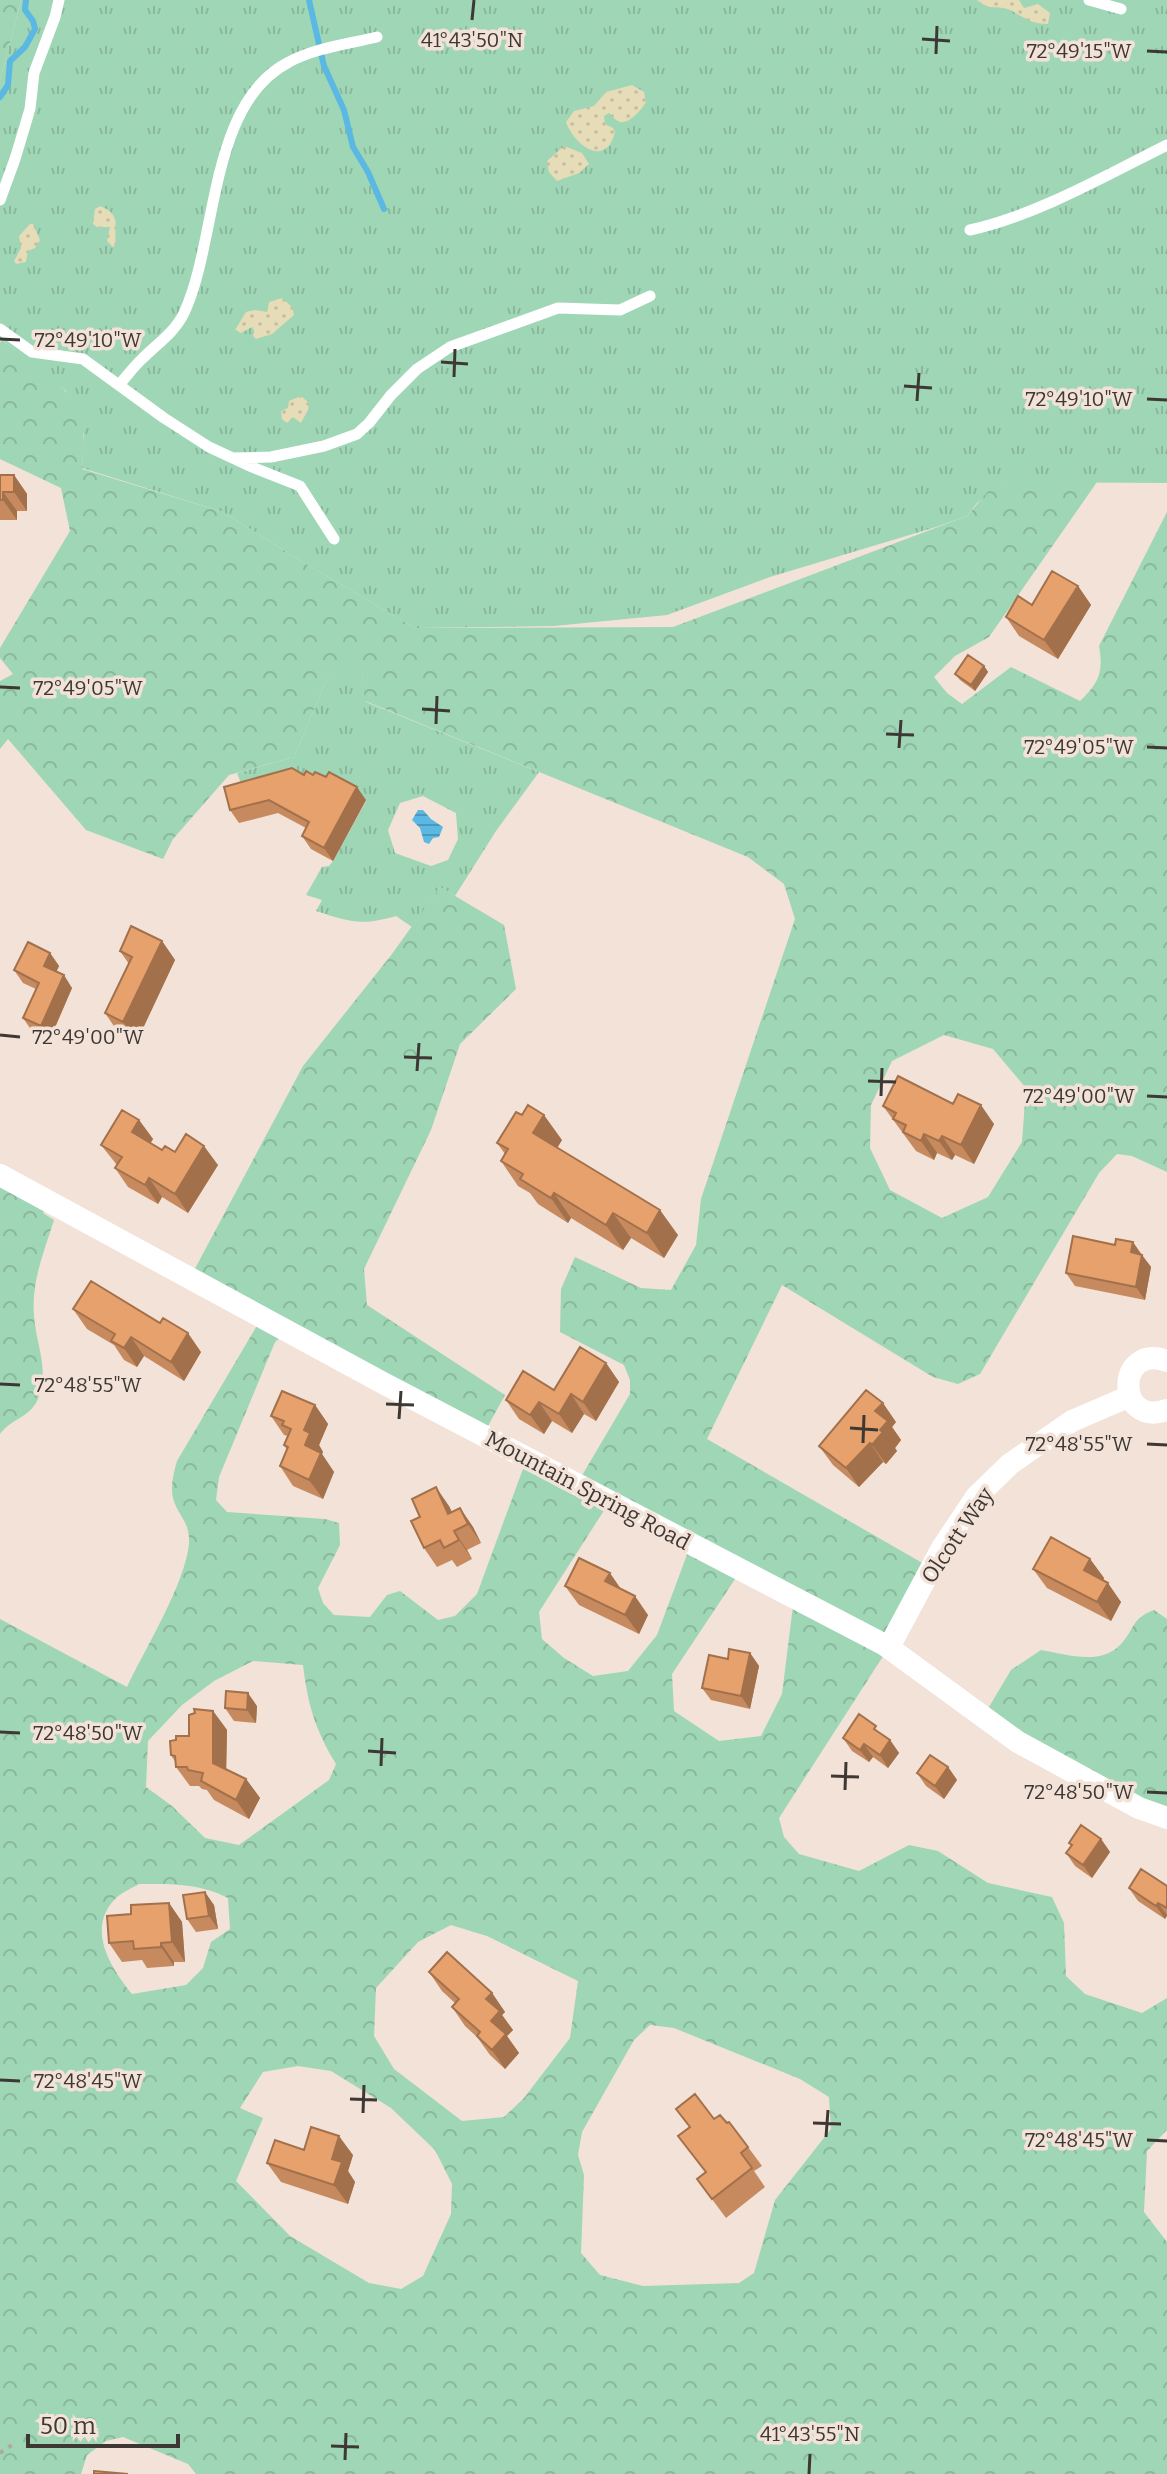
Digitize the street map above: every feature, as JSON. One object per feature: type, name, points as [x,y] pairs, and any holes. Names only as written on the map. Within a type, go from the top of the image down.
[{"type":"street","name":"Mountain Spring Road","points":[[0,1175],[415,1400],[889,1647],[1018,1742],[1139,1808],[1167,1818]]},
{"type":"street","points":[[1167,1361],[1153,1358],[1136,1366],[1128,1383],[1130,1396],[1138,1407],[1157,1413],[1167,1410]]},
{"type":"street","name":"Olcott Way","points":[[889,1647],[942,1548],[976,1497],[1010,1464],[1072,1421],[1130,1396]]},
{"type":"lane","points":[[0,200],[30,109],[34,73],[59,0]]},
{"type":"lane","points":[[1089,0],[1121,9]]},
{"type":"lane","points":[[119,385],[137,363],[173,330],[182,316],[199,266],[222,162],[241,112],[257,89],[274,71],[290,61],[377,37]]},
{"type":"lane","points":[[970,230],[993,225],[1089,185],[1167,145]]},
{"type":"lane","points":[[233,458],[271,457],[324,446],[357,434],[417,369],[450,347],[558,308],[620,310],[650,296]]},
{"type":"lane","points":[[0,329],[32,352],[83,359],[171,423],[233,458],[300,486],[334,539]]},
{"type":"path","points":[[0,2453],[15,2443]]},
{"type":"green space","points":[[0,0],[21,0],[0,80]]},
{"type":"green space","points":[[21,0],[1167,0],[1167,483],[1002,482],[967,516],[770,577],[667,615],[554,626],[415,628],[223,512],[82,468],[84,435],[66,391],[0,338],[0,80]]},
{"type":"green space","points":[[2,340],[46,373],[75,403],[83,426],[82,469],[223,512],[415,628],[673,627],[967,516],[990,489],[1002,482],[1097,482],[989,637],[955,656],[934,677],[947,693],[962,704],[1011,667],[1080,701],[1098,677],[1101,664],[1099,646],[1167,512],[1167,1172],[1132,1156],[1117,1154],[1099,1173],[980,1374],[958,1384],[933,1377],[782,1285],[707,1439],[931,1568],[889,1647],[779,1818],[784,1837],[799,1854],[859,1871],[909,1845],[938,1851],[988,1883],[1052,1897],[1064,1923],[1066,1976],[1085,1994],[1142,2013],[1167,1998],[1167,2130],[1147,2151],[1144,2212],[1167,2242],[1167,2474],[196,2474],[188,2464],[123,2437],[106,2441],[87,2455],[81,2474],[0,2474],[0,1619],[127,1687],[172,1597],[186,1560],[188,1532],[172,1493],[177,1461],[262,1317],[190,1278],[303,1066],[392,954],[440,887],[504,925],[516,989],[460,1044],[431,1130],[364,1269],[367,1305],[505,1395],[483,1435],[281,1337],[275,1342],[219,1477],[216,1500],[227,1512],[325,1519],[339,1523],[340,1545],[318,1588],[323,1603],[334,1615],[370,1617],[387,1595],[400,1591],[438,1620],[455,1616],[477,1594],[527,1458],[577,1484],[630,1394],[630,1380],[624,1365],[560,1332],[561,1289],[575,1257],[641,1288],[671,1290],[696,1245],[701,1199],[795,919],[784,884],[748,857],[365,701],[362,671],[338,667],[325,683],[294,757],[229,775],[173,839],[163,859],[86,830],[8,739],[0,749],[0,681],[13,674],[0,658],[0,648],[70,531],[61,488],[0,459]],"holes":[[[944,1035],[993,1049],[1026,1088],[1022,1142],[988,1197],[942,1218],[890,1190],[870,1148],[871,1105],[892,1061]],[[610,1501],[691,1544],[657,1635],[628,1671],[593,1676],[564,1658],[542,1639],[539,1612]],[[741,1570],[794,1598],[782,1694],[761,1736],[719,1741],[674,1711],[672,1674]],[[253,1661],[303,1665],[314,1717],[336,1764],[329,1780],[239,1845],[205,1838],[172,1806],[146,1787],[148,1741],[182,1705],[214,1681]],[[139,1884],[185,1885],[206,1889],[228,1898],[230,1929],[211,1942],[203,1968],[186,1985],[132,1994],[116,1972],[104,1947],[103,1921],[117,1897]],[[451,1925],[487,1936],[578,1981],[570,2038],[524,2098],[504,2117],[462,2121],[394,2069],[374,2036],[376,1988],[418,1942]],[[650,2025],[674,2028],[800,2079],[829,2097],[831,2129],[775,2200],[754,2273],[739,2283],[643,2286],[600,2275],[581,2253],[584,2175],[578,2155],[582,2132],[634,2040]],[[298,2066],[331,2071],[391,2108],[435,2150],[452,2184],[451,2214],[423,2276],[401,2289],[369,2283],[290,2236],[236,2181],[263,2118],[240,2108],[263,2072]]]},
{"type":"green space","points":[[338,666],[362,670],[366,702],[539,772],[496,831],[455,896],[440,887],[412,927],[396,916],[364,922],[328,915],[316,911],[322,900],[306,895],[322,867],[329,866],[333,861],[366,801],[243,789],[237,773],[294,757],[325,683]],"holes":[[[423,796],[456,813],[458,839],[448,860],[431,866],[395,853],[388,830],[400,803]]]},
{"type":"green space","points":[[0,1175],[49,1201],[43,1213],[54,1220],[34,1291],[42,1386],[32,1409],[0,1434]]},
{"type":"green space","points":[[1154,1610],[1167,1619],[1167,1818],[983,1717],[1011,1670],[1041,1650],[1082,1657],[1103,1655],[1120,1645],[1137,1621]]},
{"type":"sand","points":[[977,0],[1019,0],[1024,8],[1038,4],[1050,13],[1048,24],[1033,22],[1008,9],[986,6]]},
{"type":"sand","points":[[632,85],[644,92],[646,102],[642,108],[624,122],[609,113],[604,116],[605,124],[615,132],[605,149],[590,150],[583,145],[566,122],[574,111],[594,106],[606,92]]},
{"type":"sand","points":[[564,146],[582,153],[589,164],[579,173],[557,181],[549,172],[547,161]]},
{"type":"sand","points":[[100,206],[112,213],[116,222],[116,244],[113,247],[107,241],[110,227],[93,224],[95,209]]},
{"type":"sand","points":[[33,224],[40,240],[35,248],[28,251],[26,262],[16,264],[14,261],[21,248],[19,236]]},
{"type":"sand","points":[[282,298],[292,307],[294,315],[272,334],[256,339],[252,327],[241,333],[235,330],[246,312],[267,312],[269,302]]},
{"type":"sand","points":[[301,396],[309,403],[308,410],[301,423],[293,417],[287,423],[282,419],[281,411],[288,408],[289,401]]},
{"type":"water","points":[[418,810],[423,810],[443,827],[439,837],[433,838],[429,844],[424,842],[420,828],[412,820]]},
{"type":"building","points":[[0,475],[14,475],[14,492],[3,492],[3,500],[0,500]]},
{"type":"building","points":[[1052,571],[1078,586],[1044,640],[1006,617],[1018,596],[1032,605]]},
{"type":"building","points":[[968,655],[984,666],[971,685],[955,674]]},
{"type":"building","points":[[292,768],[304,775],[306,771],[326,777],[329,772],[357,787],[324,848],[302,836],[309,822],[269,800],[230,810],[224,787]]},
{"type":"building","points":[[131,926],[162,941],[123,1022],[105,1013],[132,957],[120,951]]},
{"type":"building","points":[[28,942],[50,953],[44,966],[64,975],[41,1026],[23,1018],[39,983],[14,970]]},
{"type":"building","points":[[898,1076],[953,1104],[958,1094],[981,1105],[961,1145],[942,1136],[939,1141],[924,1134],[921,1141],[903,1132],[906,1125],[893,1119],[896,1113],[883,1106]]},
{"type":"building","points":[[528,1105],[544,1115],[533,1133],[660,1210],[647,1233],[613,1213],[606,1225],[554,1193],[551,1198],[520,1179],[523,1174],[501,1161],[508,1149],[497,1143],[516,1112],[522,1115]]},
{"type":"building","points":[[122,1110],[139,1120],[132,1132],[162,1150],[165,1146],[175,1152],[186,1134],[204,1146],[175,1194],[149,1178],[145,1185],[115,1168],[122,1157],[101,1145]]},
{"type":"building","points":[[1073,1236],[1115,1245],[1116,1239],[1133,1242],[1131,1252],[1142,1255],[1136,1287],[1066,1273]]},
{"type":"building","points":[[91,1281],[160,1323],[163,1318],[188,1333],[171,1362],[131,1337],[124,1348],[111,1341],[115,1334],[73,1309]]},
{"type":"building","points":[[580,1347],[606,1363],[583,1402],[571,1394],[559,1414],[539,1402],[530,1415],[506,1400],[523,1371],[554,1390]]},
{"type":"building","points":[[866,1390],[883,1403],[875,1411],[888,1421],[872,1445],[870,1443],[846,1468],[819,1446]]},
{"type":"building","points":[[282,1391],[315,1405],[304,1430],[310,1433],[305,1445],[321,1453],[309,1480],[280,1466],[291,1429],[282,1425],[284,1421],[271,1416]]},
{"type":"building","points":[[436,1487],[448,1514],[460,1508],[468,1524],[454,1531],[459,1540],[444,1548],[440,1540],[424,1548],[411,1521],[420,1517],[412,1499]]},
{"type":"building","points":[[1051,1537],[1090,1559],[1084,1570],[1108,1583],[1097,1602],[1033,1569]]},
{"type":"building","points":[[579,1558],[610,1573],[605,1581],[635,1596],[625,1615],[565,1586]]},
{"type":"building","points":[[729,1649],[750,1653],[741,1696],[702,1688],[709,1655],[728,1659]]},
{"type":"building","points":[[226,1691],[248,1693],[247,1710],[225,1708]]},
{"type":"building","points":[[194,1709],[213,1711],[213,1763],[246,1779],[236,1800],[201,1781],[203,1773],[176,1767],[170,1741],[176,1740],[176,1736],[189,1736],[189,1715],[195,1713]]},
{"type":"building","points":[[859,1714],[890,1740],[880,1755],[864,1744],[860,1750],[843,1738]]},
{"type":"building","points":[[930,1755],[948,1767],[935,1786],[917,1773]]},
{"type":"building","points":[[1081,1825],[1101,1839],[1083,1865],[1066,1853]]},
{"type":"building","points":[[1141,1869],[1167,1886],[1167,1908],[1158,1903],[1156,1906],[1129,1888]]},
{"type":"building","points":[[205,1892],[209,1916],[187,1919],[183,1895]]},
{"type":"building","points":[[169,1903],[172,1942],[161,1943],[161,1947],[134,1949],[133,1941],[109,1943],[107,1916],[131,1914],[131,1905]]},
{"type":"building","points":[[447,1952],[492,1993],[486,1999],[500,2011],[491,2021],[506,2034],[492,2050],[477,2036],[480,2032],[452,2007],[459,1999],[429,1972]]},
{"type":"building","points":[[695,2094],[714,2119],[720,2115],[729,2122],[748,2147],[741,2153],[752,2168],[712,2199],[697,2179],[706,2172],[678,2136],[690,2127],[676,2109]]},
{"type":"building","points":[[311,2127],[339,2136],[332,2159],[342,2162],[334,2185],[267,2163],[275,2140],[304,2150]]},
{"type":"building","points":[[94,2471],[128,2474],[94,2474]]},
{"type":"waterway","points":[[0,97],[8,85],[10,61],[25,47],[35,29],[25,10],[26,0]]},
{"type":"waterway","points":[[309,0],[324,66],[344,110],[353,147],[384,209]]}]
